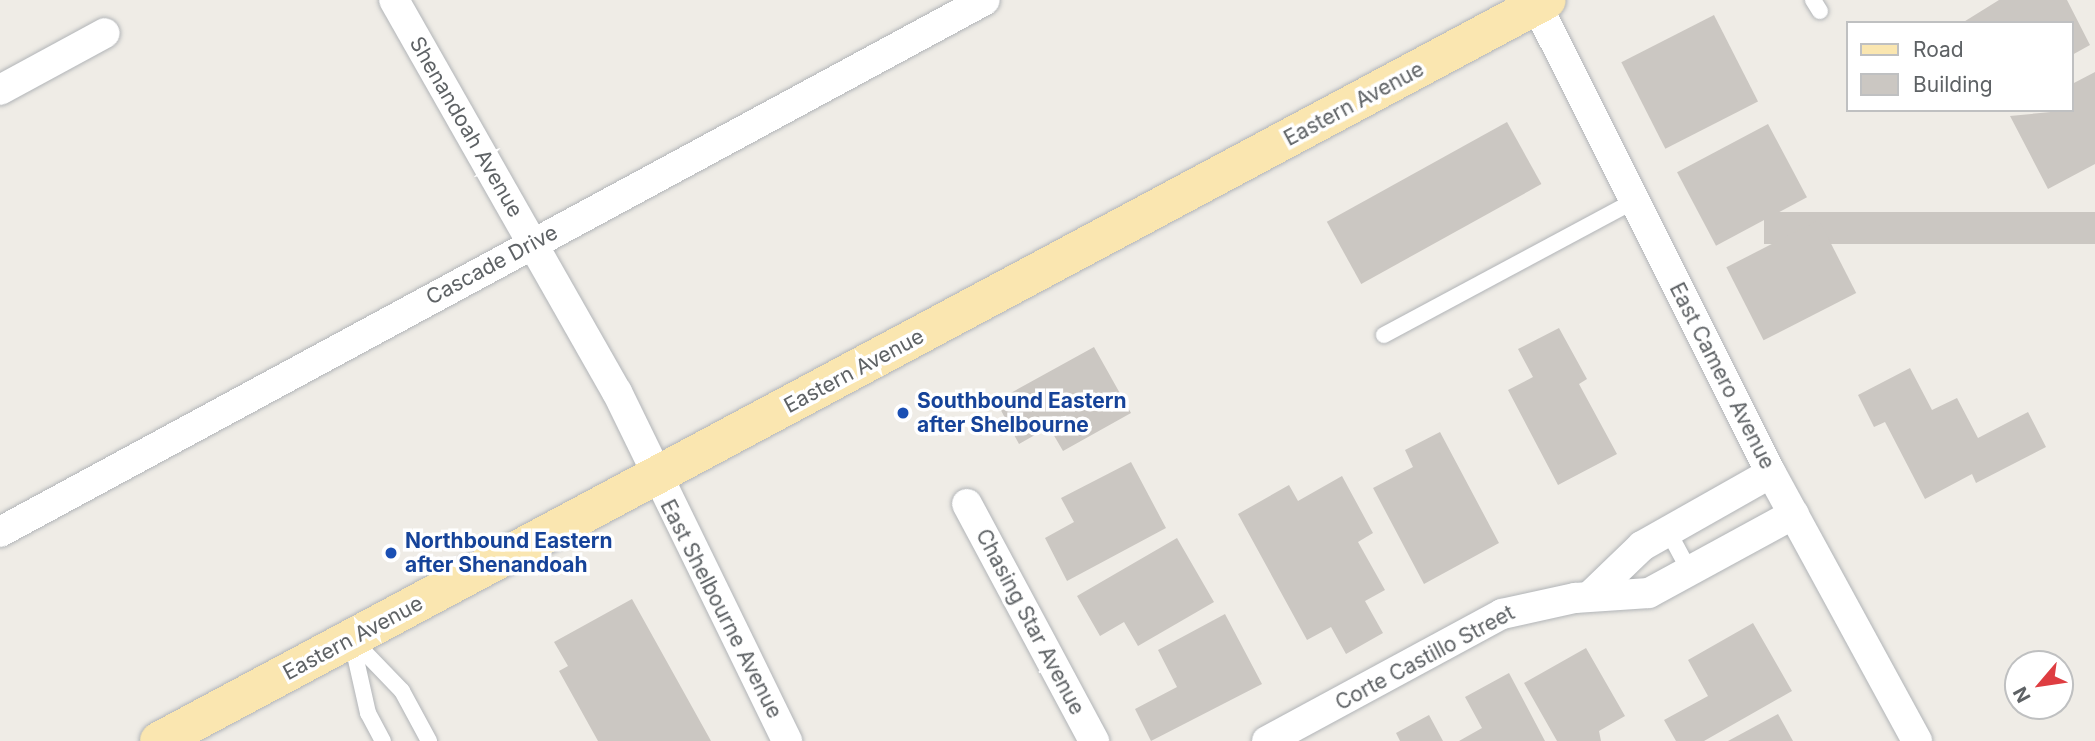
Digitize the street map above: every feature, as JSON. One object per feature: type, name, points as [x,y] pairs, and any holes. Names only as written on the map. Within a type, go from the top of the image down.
[{"type":"main road","name":"Eastern Avenue","points":[[159,741],[1542,3]]},
{"type":"street","name":"Shenandoah Avenue","points":[[394,0],[617,393],[655,478]]},
{"type":"street","name":"Cascade Drive","points":[[0,532],[985,0]]},
{"type":"street","name":"East Camero Avenue","points":[[1542,3],[1634,201],[1771,473],[1917,741]]},
{"type":"street","points":[[0,90],[105,33]]},
{"type":"street","points":[[1590,596],[1623,560],[1668,531],[1771,473]]},
{"type":"street","name":"East Shelbourne Avenue","points":[[655,478],[787,741]]},
{"type":"street","name":"Chasing Star Avenue","points":[[967,504],[1094,741]]},
{"type":"street","name":"Corte Castillo Street","points":[[1267,741],[1502,614],[1590,596],[1649,593],[1794,514]]},
{"type":"lane","points":[[1384,335],[1634,201]]},
{"type":"lane","points":[[1668,531],[1689,570]]},
{"type":"lane","points":[[352,639],[368,713],[383,741]]},
{"type":"lane","points":[[352,639],[401,691],[429,741]]},
{"type":"building","points":[[1999,0],[2067,0],[2090,45],[2074,54],[2074,21],[1965,21]]},
{"type":"building","points":[[1714,15],[1758,101],[1665,149],[1621,62]]},
{"type":"building","points":[[2095,72],[2095,164],[2048,189],[2010,116],[2074,112],[2074,83]]},
{"type":"building","points":[[1507,122],[1541,184],[1361,284],[1327,222]]},
{"type":"building","points":[[1768,124],[1807,197],[1716,246],[1677,172]]},
{"type":"building","points":[[1764,212],[2095,212],[2095,244],[1764,244]]},
{"type":"building","points":[[1819,220],[1856,293],[1764,340],[1726,267]]},
{"type":"building","points":[[1559,328],[1587,379],[1579,384],[1617,454],[1558,485],[1508,390],[1533,377],[1518,349]]},
{"type":"building","points":[[1094,347],[1131,413],[1063,451],[1049,427],[1019,444],[996,401]]},
{"type":"building","points":[[1910,368],[1932,410],[1957,398],[1978,438],[2028,412],[2046,447],[1976,483],[1972,474],[1925,499],[1885,422],[1874,427],[1858,395]]},
{"type":"building","points":[[1440,432],[1499,543],[1424,584],[1373,488],[1413,467],[1405,450]]},
{"type":"building","points":[[1131,462],[1166,528],[1067,581],[1045,538],[1074,522],[1061,498]]},
{"type":"building","points":[[1342,476],[1373,533],[1358,542],[1385,590],[1365,601],[1383,633],[1346,654],[1331,627],[1307,640],[1238,514],[1289,485],[1298,501]]},
{"type":"building","points":[[1177,538],[1214,602],[1138,646],[1124,622],[1100,636],[1077,596]]},
{"type":"building","points":[[632,599],[711,741],[598,741],[559,671],[568,666],[554,642]]},
{"type":"building","points":[[1225,614],[1262,684],[1151,741],[1135,709],[1177,687],[1158,650]]},
{"type":"building","points":[[1753,623],[1792,691],[1704,741],[1676,741],[1664,720],[1708,696],[1688,660]]},
{"type":"building","points":[[1586,648],[1625,716],[1599,731],[1601,741],[1557,741],[1524,683]]},
{"type":"building","points":[[1509,673],[1545,741],[1459,741],[1482,728],[1465,697]]},
{"type":"building","points":[[1778,714],[1793,741],[1728,741]]},
{"type":"building","points":[[1429,715],[1443,741],[1400,741],[1396,733]]},
{"type":"place","name":"Southbound Eastern after Shelbourne","points":[[903,413]]},
{"type":"place","name":"Northbound Eastern after Shenandoah","points":[[391,553]]}]
